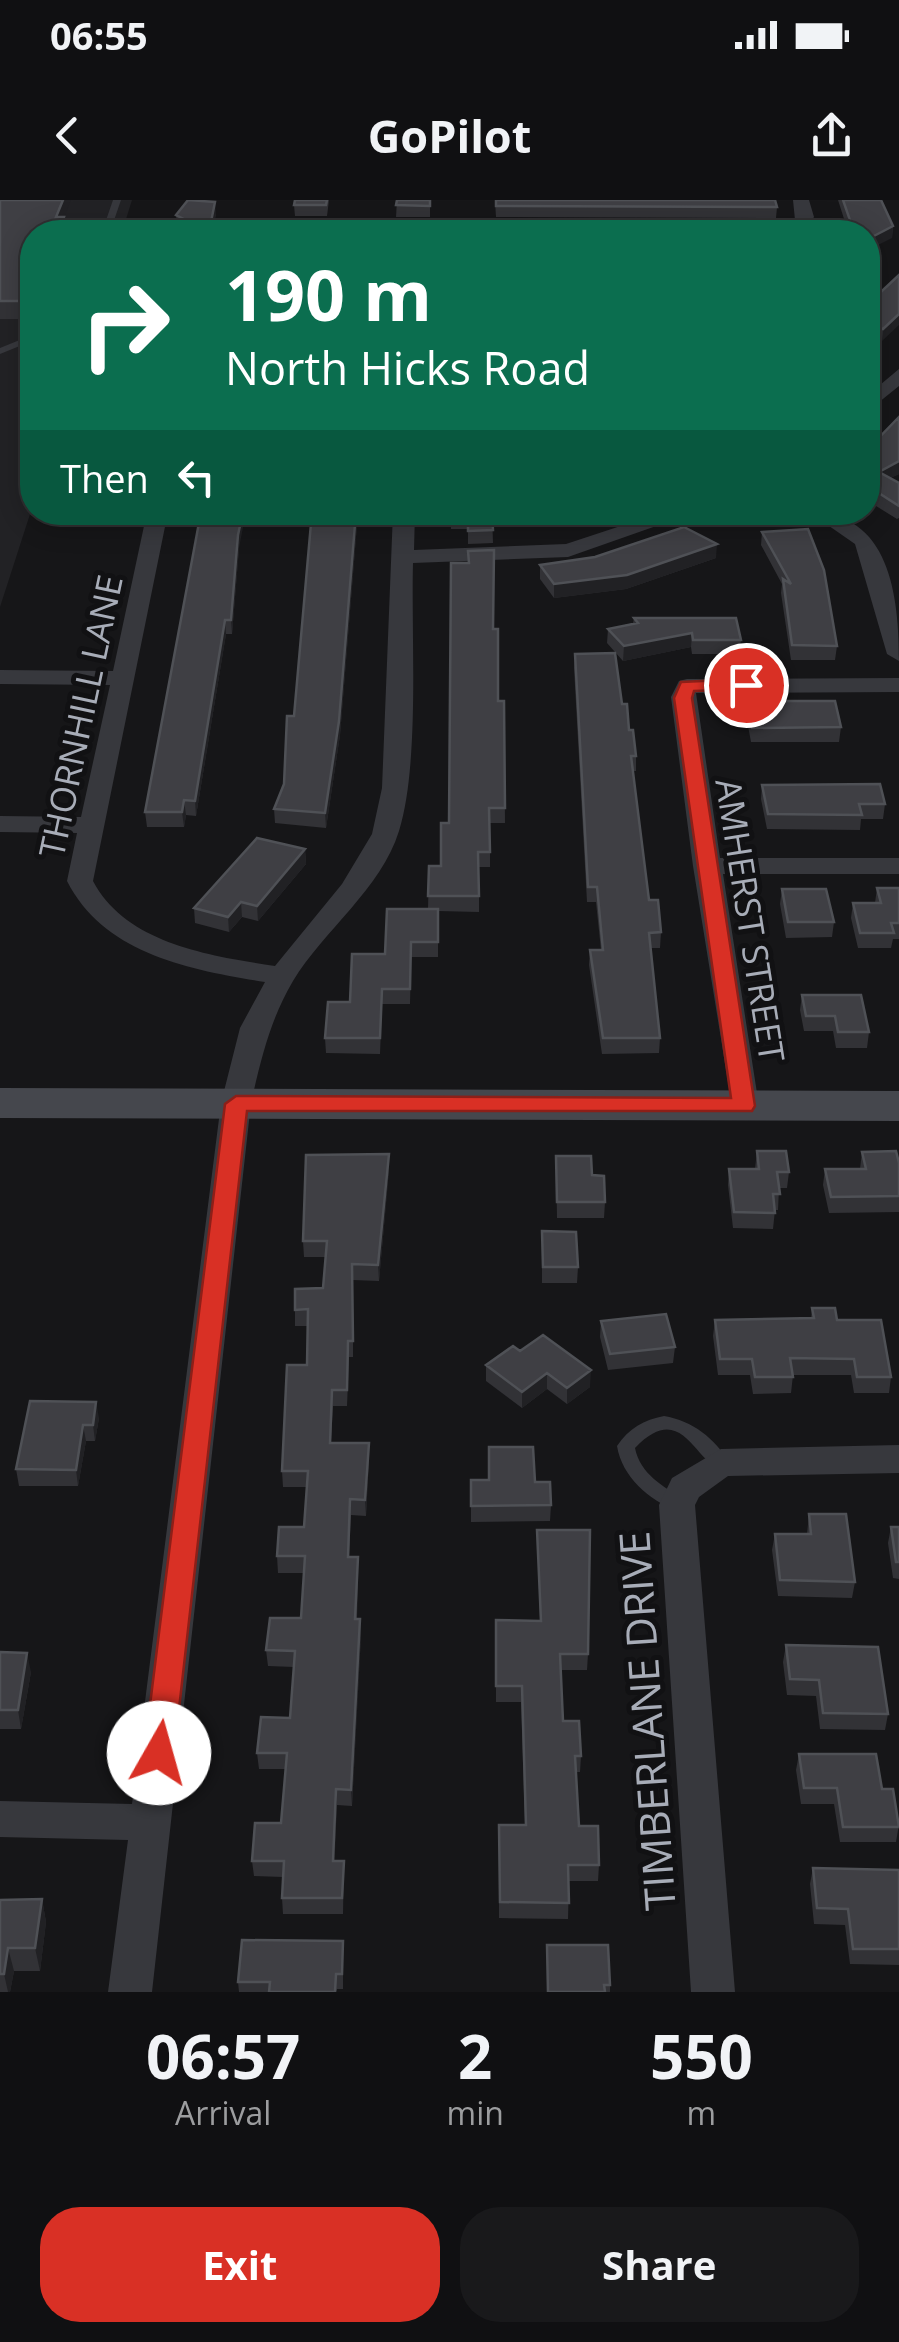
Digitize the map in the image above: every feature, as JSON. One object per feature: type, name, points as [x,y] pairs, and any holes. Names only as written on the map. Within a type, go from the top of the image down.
[{"type":"main road","points":[[0,1102],[899,1106]]},
{"type":"street","points":[[880,393],[899,375]]},
{"type":"street","name":"THORNHILL LANE","points":[[155,525],[80,881],[100,914],[150,943],[240,970],[282,976]]},
{"type":"street","points":[[130,1992],[236,1104],[254,1028],[282,976],[353,887],[385,834],[395,788],[403,525]]},
{"type":"street","points":[[402,557],[505,556],[568,550],[646,525]]},
{"type":"street","points":[[840,525],[865,541],[899,654]]},
{"type":"street","points":[[0,677],[124,678]]},
{"type":"street","name":"AMHERST STREET","points":[[744,1106],[683,698],[687,686],[899,684]]},
{"type":"street","points":[[0,824],[89,824]]},
{"type":"street","points":[[706,866],[899,866]]},
{"type":"street","points":[[721,1463],[899,1459]]},
{"type":"street","name":"TIMBERLANE DRIVE","points":[[713,1992],[678,1505],[685,1488],[721,1463]]},
{"type":"street","points":[[0,1819],[151,1822]]},
{"type":"lane","points":[[678,1505],[638,1476],[627,1460],[626,1446],[636,1434],[662,1423],[679,1425],[701,1437],[721,1463]]},
{"type":"shaded area","points":[[0,200],[132,200],[126,220],[20,220],[20,525],[27,525],[0,607]]},
{"type":"building","points":[[0,200],[63,200],[56,217],[64,217],[63,220],[20,220],[20,301],[0,301]]},
{"type":"building","points":[[188,200],[215,202],[211,220],[186,220],[176,215]]},
{"type":"building","points":[[295,200],[327,200],[326,205],[294,205]]},
{"type":"building","points":[[397,200],[430,200],[430,206],[396,205]]},
{"type":"building","points":[[496,200],[775,200],[777,207],[496,206]]},
{"type":"building","points":[[843,200],[881,200],[893,226],[880,233],[880,220],[850,220]]},
{"type":"building","points":[[899,275],[899,314],[883,329],[880,328],[880,293]]},
{"type":"building","points":[[899,417],[899,461],[880,471],[880,437]]},
{"type":"building","points":[[880,473],[899,483],[899,506],[880,494]]},
{"type":"building","points":[[199,525],[240,525],[231,620],[225,620],[195,801],[184,800],[182,812],[145,812]]},
{"type":"building","points":[[311,525],[355,525],[339,721],[325,813],[274,809],[284,784],[287,716],[294,716]]},
{"type":"building","points":[[468,525],[493,525],[493,530],[468,531]]},
{"type":"building","points":[[684,527],[717,544],[627,575],[554,584],[540,565],[595,557]]},
{"type":"building","points":[[808,529],[824,570],[837,646],[792,645],[783,579],[791,584],[762,532]]},
{"type":"building","points":[[494,550],[493,629],[498,629],[498,701],[504,701],[505,808],[489,808],[490,852],[478,852],[479,896],[428,896],[429,866],[441,866],[441,823],[449,823],[451,563],[469,563],[468,551]]},
{"type":"building","points":[[634,618],[736,618],[741,640],[693,640],[692,633],[624,646],[608,629],[638,623]]},
{"type":"building","points":[[615,653],[622,704],[627,704],[629,730],[633,730],[636,756],[631,756],[649,900],[658,900],[661,932],[649,933],[660,1038],[603,1038],[590,950],[603,950],[597,887],[588,887],[575,654]]},
{"type":"building","points":[[747,701],[835,701],[841,727],[752,728]]},
{"type":"building","points":[[880,784],[885,804],[859,804],[862,815],[768,814],[762,785]]},
{"type":"building","points":[[257,838],[305,849],[257,906],[241,902],[228,917],[194,908]]},
{"type":"building","points":[[877,888],[899,888],[899,923],[891,923],[894,933],[860,933],[853,903],[881,903]]},
{"type":"building","points":[[782,889],[826,889],[834,922],[788,922]]},
{"type":"building","points":[[387,909],[438,909],[438,942],[411,942],[410,989],[382,989],[380,1038],[325,1038],[328,1002],[350,1002],[352,954],[385,954]]},
{"type":"building","points":[[802,995],[861,995],[869,1032],[838,1032],[835,1016],[806,1016]]},
{"type":"building","points":[[757,1151],[786,1151],[789,1172],[777,1172],[780,1194],[773,1194],[775,1213],[734,1212],[729,1169],[759,1169]]},
{"type":"building","points":[[896,1151],[899,1196],[831,1197],[825,1169],[866,1169],[862,1152]]},
{"type":"building","points":[[389,1154],[378,1265],[352,1264],[353,1341],[348,1341],[347,1390],[332,1390],[330,1443],[369,1443],[365,1500],[350,1499],[348,1557],[358,1557],[355,1619],[360,1619],[351,1790],[336,1789],[333,1861],[344,1861],[342,1898],[282,1898],[284,1861],[252,1861],[255,1823],[281,1823],[287,1753],[257,1753],[261,1717],[290,1718],[295,1651],[266,1650],[270,1618],[301,1618],[305,1556],[277,1556],[279,1527],[304,1527],[308,1471],[282,1471],[287,1365],[307,1365],[308,1309],[295,1310],[295,1289],[323,1288],[327,1241],[303,1241],[306,1155]]},
{"type":"building","points":[[556,1156],[591,1156],[592,1175],[604,1176],[605,1202],[557,1202]]},
{"type":"building","points":[[542,1231],[576,1232],[578,1267],[543,1267]]},
{"type":"building","points":[[812,1308],[835,1308],[837,1320],[881,1320],[891,1377],[857,1377],[854,1359],[790,1358],[793,1377],[755,1377],[752,1359],[720,1359],[715,1320],[814,1318]]},
{"type":"building","points":[[666,1314],[675,1347],[610,1354],[601,1321]]},
{"type":"building","points":[[543,1335],[591,1370],[567,1388],[547,1373],[522,1392],[486,1365],[513,1346],[520,1351]]},
{"type":"building","points":[[30,1401],[96,1402],[93,1425],[83,1425],[76,1470],[16,1469]]},
{"type":"building","points":[[489,1447],[533,1447],[535,1482],[550,1482],[551,1505],[471,1506],[471,1480],[489,1480]]},
{"type":"building","points":[[809,1514],[846,1514],[855,1582],[780,1580],[775,1534],[811,1534]]},
{"type":"building","points":[[891,1527],[899,1527],[899,1562],[896,1562]]},
{"type":"building","points":[[537,1530],[590,1530],[588,1654],[560,1654],[563,1721],[579,1721],[581,1756],[575,1756],[579,1826],[598,1826],[599,1865],[568,1865],[569,1903],[500,1902],[499,1825],[526,1825],[522,1686],[496,1686],[496,1620],[541,1621]]},
{"type":"building","points":[[786,1645],[878,1647],[888,1714],[823,1713],[819,1680],[790,1679]]},
{"type":"building","points":[[0,1652],[27,1653],[18,1710],[0,1710]]},
{"type":"building","points":[[799,1754],[876,1754],[882,1789],[893,1789],[899,1827],[843,1827],[837,1788],[804,1788]]},
{"type":"building","points":[[813,1868],[899,1870],[899,1949],[853,1949],[848,1909],[817,1908]]},
{"type":"building","points":[[42,1899],[35,1948],[8,1948],[4,1974],[0,1974],[0,1900]]},
{"type":"building","points":[[242,1940],[343,1941],[342,1974],[336,1974],[335,1992],[269,1992],[270,1982],[238,1982]]},
{"type":"building","points":[[547,1945],[608,1945],[610,1985],[604,1985],[605,1992],[548,1992]]},
{"type":"route","points":[[159,1753],[236,1104],[744,1106],[683,698],[687,686],[746,685]]}]
